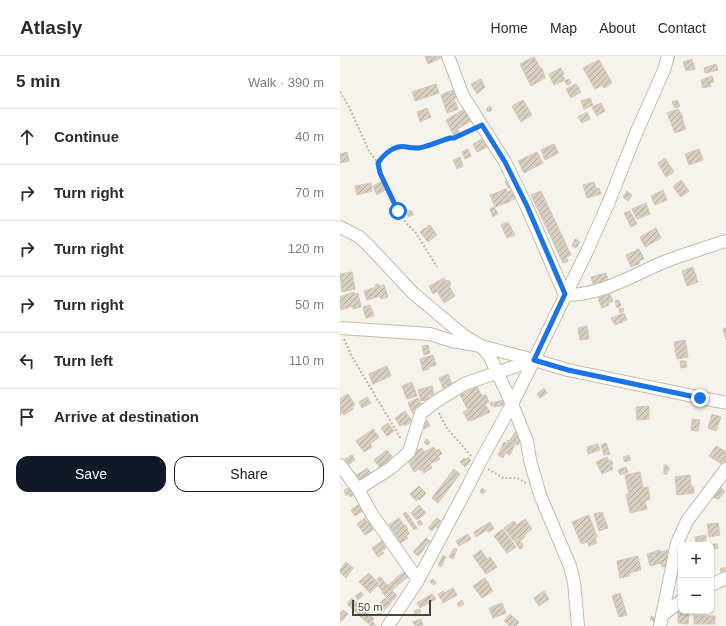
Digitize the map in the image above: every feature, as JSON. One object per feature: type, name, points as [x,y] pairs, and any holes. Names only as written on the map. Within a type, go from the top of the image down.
[{"type":"street","points":[[448,56],[463,96],[505,162],[524,200],[565,294]]},
{"type":"street","points":[[659,56],[664,70]]},
{"type":"street","points":[[388,626],[418,580],[534,360],[605,211],[639,124],[664,70],[668,56]]},
{"type":"street","points":[[340,227],[358,236],[429,308],[463,335],[481,346],[490,357],[512,404],[526,441],[540,495],[570,566],[574,582],[578,626]]},
{"type":"street","points":[[565,294],[578,295],[592,292],[621,282],[682,255],[726,241]]},
{"type":"street","points":[[341,332],[430,334],[452,341],[481,346],[568,370],[726,403]]},
{"type":"street","points":[[358,489],[391,468],[408,452],[421,413],[434,403],[464,384],[534,360]]},
{"type":"street","points":[[340,465],[358,489],[371,513],[418,580]]},
{"type":"street","points":[[661,620],[677,543],[682,531],[695,509],[726,469]]},
{"type":"street","points":[[714,584],[726,578]]},
{"type":"street","points":[[661,620],[678,604]]},
{"type":"path","points":[[340,92],[349,107],[369,151],[378,163],[380,173],[398,211],[407,224],[416,233],[437,267]]},
{"type":"path","points":[[378,163],[383,156],[394,148],[406,146],[411,148],[419,148],[454,138],[482,125]]},
{"type":"path","points":[[341,332],[351,355],[408,452]]},
{"type":"building","points":[[425,56],[440,56],[441,58],[428,64]]},
{"type":"building","points":[[534,57],[541,69],[542,68],[545,78],[531,86],[520,64]]},
{"type":"building","points":[[692,59],[695,69],[686,71],[683,62]]},
{"type":"building","points":[[599,60],[612,83],[604,88],[602,85],[595,89],[583,68]]},
{"type":"building","points":[[716,64],[718,70],[705,73],[704,68]]},
{"type":"building","points":[[561,68],[564,74],[562,75],[565,80],[554,85],[549,74]]},
{"type":"building","points":[[712,76],[714,82],[710,83],[711,86],[703,88],[701,80]]},
{"type":"building","points":[[481,79],[485,87],[477,94],[471,84]]},
{"type":"building","points":[[569,79],[571,83],[567,85],[565,81]]},
{"type":"building","points":[[436,84],[439,93],[415,101],[412,92]]},
{"type":"building","points":[[576,84],[581,92],[571,98],[566,89]]},
{"type":"building","points":[[453,90],[456,98],[454,99],[458,109],[447,113],[441,95]]},
{"type":"building","points":[[590,98],[593,105],[584,109],[581,101]]},
{"type":"building","points":[[523,100],[532,115],[521,122],[512,106]]},
{"type":"building","points":[[677,100],[680,106],[675,108],[672,102]]},
{"type":"building","points":[[601,103],[605,111],[597,116],[592,107]]},
{"type":"building","points":[[490,106],[492,110],[488,112],[486,109]]},
{"type":"building","points":[[427,108],[431,117],[420,122],[417,112]]},
{"type":"building","points":[[466,108],[473,120],[457,129],[460,133],[454,136],[446,120]]},
{"type":"building","points":[[678,109],[683,117],[682,118],[686,129],[675,133],[667,113]]},
{"type":"building","points":[[587,112],[590,119],[582,123],[578,117]]},
{"type":"building","points":[[484,138],[489,146],[477,152],[473,144]]},
{"type":"building","points":[[554,144],[558,153],[545,160],[541,150]]},
{"type":"building","points":[[468,149],[471,156],[465,159],[462,152]]},
{"type":"building","points":[[699,149],[703,160],[689,165],[685,154]]},
{"type":"building","points":[[347,152],[349,161],[340,163],[340,154]]},
{"type":"building","points":[[537,152],[543,163],[524,173],[518,161]]},
{"type":"building","points":[[460,157],[463,166],[457,169],[453,160]]},
{"type":"building","points":[[665,158],[674,172],[666,177],[658,163]]},
{"type":"building","points":[[510,179],[513,187],[508,188],[505,181]]},
{"type":"building","points":[[681,180],[689,191],[681,197],[673,187]]},
{"type":"building","points":[[383,181],[387,189],[377,195],[373,186]]},
{"type":"building","points":[[594,182],[596,189],[599,188],[601,194],[587,198],[583,185]]},
{"type":"building","points":[[371,183],[372,191],[357,195],[355,186]]},
{"type":"building","points":[[506,189],[511,201],[495,207],[490,195]]},
{"type":"building","points":[[515,189],[519,197],[512,200],[508,192]]},
{"type":"building","points":[[663,190],[667,200],[655,205],[651,196]]},
{"type":"building","points":[[541,191],[571,255],[566,257],[568,261],[563,263],[531,195]]},
{"type":"building","points":[[627,191],[632,195],[628,201],[623,197]]},
{"type":"building","points":[[646,203],[650,214],[637,219],[632,209]]},
{"type":"building","points":[[494,207],[498,214],[493,217],[490,209]]},
{"type":"building","points":[[411,210],[413,215],[409,217],[406,212]]},
{"type":"building","points":[[630,211],[637,224],[631,227],[624,213]]},
{"type":"building","points":[[508,222],[515,235],[507,238],[501,225]]},
{"type":"building","points":[[430,225],[437,235],[428,242],[420,232]]},
{"type":"building","points":[[656,228],[661,238],[645,247],[640,237]]},
{"type":"building","points":[[575,239],[580,242],[576,248],[572,246]]},
{"type":"building","points":[[639,249],[644,259],[639,261],[640,263],[631,267],[626,255]]},
{"type":"building","points":[[693,267],[698,282],[687,286],[682,271]]},
{"type":"building","points":[[352,272],[355,289],[342,292],[340,274]]},
{"type":"building","points":[[606,273],[609,283],[594,287],[591,277]]},
{"type":"building","points":[[444,278],[446,281],[449,280],[451,285],[449,286],[455,296],[444,303],[437,291],[433,294],[429,286]]},
{"type":"building","points":[[378,284],[379,286],[384,285],[388,297],[381,299],[380,296],[367,300],[364,291],[376,287],[375,285]]},
{"type":"building","points":[[354,292],[355,294],[358,293],[361,307],[353,309],[353,306],[341,310],[340,297]]},
{"type":"building","points":[[610,294],[613,301],[608,303],[609,305],[602,308],[598,298]]},
{"type":"building","points":[[619,300],[621,306],[617,308],[615,301]]},
{"type":"building","points":[[370,305],[374,316],[366,318],[363,307]]},
{"type":"building","points":[[623,308],[624,311],[620,313],[619,309]]},
{"type":"building","points":[[624,313],[627,320],[615,325],[611,318]]},
{"type":"building","points":[[587,326],[589,339],[580,340],[578,328]]},
{"type":"building","points":[[726,328],[726,340],[723,329]]},
{"type":"building","points":[[685,340],[688,357],[677,359],[674,342]]},
{"type":"building","points":[[428,345],[430,353],[424,355],[422,346]]},
{"type":"building","points":[[433,355],[436,365],[428,367],[429,369],[423,371],[420,359]]},
{"type":"building","points":[[680,361],[686,361],[687,367],[681,368]]},
{"type":"building","points":[[387,366],[391,376],[373,384],[369,374]]},
{"type":"building","points":[[448,374],[453,386],[444,390],[439,378]]},
{"type":"building","points":[[412,382],[417,396],[407,399],[402,386]]},
{"type":"building","points":[[432,386],[434,395],[428,396],[429,399],[421,401],[418,390]]},
{"type":"building","points":[[477,387],[482,396],[486,395],[489,402],[485,404],[490,412],[468,421],[463,412],[468,410],[460,395]]},
{"type":"building","points":[[544,388],[547,393],[540,398],[537,394]]},
{"type":"building","points":[[348,394],[355,405],[352,407],[353,409],[344,415],[343,413],[340,415],[340,399]]},
{"type":"building","points":[[367,397],[371,403],[362,408],[359,402]]},
{"type":"building","points":[[418,398],[423,409],[413,414],[408,403]]},
{"type":"building","points":[[504,400],[505,405],[494,407],[494,405],[491,406],[490,403]]},
{"type":"building","points":[[649,406],[649,419],[637,420],[636,407]]},
{"type":"building","points":[[405,411],[412,421],[405,426],[404,424],[400,426],[395,418]]},
{"type":"building","points":[[712,414],[721,417],[716,431],[708,428]]},
{"type":"building","points":[[692,419],[700,420],[698,431],[691,430]]},
{"type":"building","points":[[427,420],[430,426],[424,429],[421,422]]},
{"type":"building","points":[[388,423],[394,431],[387,436],[381,428]]},
{"type":"building","points":[[373,429],[379,437],[370,444],[372,447],[364,452],[356,441]]},
{"type":"building","points":[[516,431],[523,436],[518,445],[510,440]]},
{"type":"building","points":[[427,439],[430,443],[427,445],[424,442]]},
{"type":"building","points":[[508,440],[515,444],[510,455],[500,450],[504,442],[507,444]]},
{"type":"building","points":[[606,443],[610,454],[604,455],[601,445]]},
{"type":"building","points":[[598,444],[600,450],[588,454],[587,447]]},
{"type":"building","points":[[716,446],[726,452],[726,461],[723,465],[709,456]]},
{"type":"building","points":[[434,447],[436,451],[439,449],[442,454],[438,456],[440,459],[430,464],[432,468],[424,473],[423,470],[421,471],[419,469],[414,472],[408,461],[412,459],[411,456],[415,454],[414,452],[422,448],[424,452]]},
{"type":"building","points":[[387,450],[394,459],[382,470],[374,460]]},
{"type":"building","points":[[500,451],[505,454],[503,458],[498,455]]},
{"type":"building","points":[[352,455],[355,460],[348,465],[345,459]]},
{"type":"building","points":[[629,455],[631,460],[625,462],[623,457]]},
{"type":"building","points":[[468,457],[471,460],[465,467],[460,462],[464,458],[466,460]]},
{"type":"building","points":[[607,457],[613,464],[611,465],[613,469],[602,474],[596,462]]},
{"type":"building","points":[[664,465],[669,467],[667,474],[664,474]]},
{"type":"building","points":[[626,467],[628,472],[620,475],[618,470]]},
{"type":"building","points":[[367,468],[373,476],[363,483],[357,475]]},
{"type":"building","points":[[454,469],[460,474],[438,503],[432,498]]},
{"type":"building","points":[[640,472],[643,488],[648,487],[650,499],[645,501],[647,509],[630,513],[626,494],[629,494],[625,475]]},
{"type":"building","points":[[690,475],[691,486],[693,486],[694,493],[677,495],[675,477]]},
{"type":"building","points":[[354,486],[355,494],[350,497],[348,494],[346,496],[344,490]]},
{"type":"building","points":[[419,486],[426,493],[420,500],[419,499],[416,501],[410,494]]},
{"type":"building","points":[[720,487],[725,491],[719,499],[712,497]]},
{"type":"building","points":[[482,488],[486,491],[483,494],[480,492]]},
{"type":"building","points":[[361,503],[365,509],[355,516],[351,510]]},
{"type":"building","points":[[419,505],[426,513],[417,520],[411,513]]},
{"type":"building","points":[[406,512],[417,528],[414,530],[403,514]]},
{"type":"building","points":[[602,512],[608,528],[599,531],[594,514]]},
{"type":"building","points":[[589,515],[597,537],[595,538],[597,543],[589,546],[587,542],[581,544],[572,522]]},
{"type":"building","points":[[365,518],[367,522],[370,520],[373,525],[371,526],[373,530],[365,535],[357,524]]},
{"type":"building","points":[[399,518],[404,526],[406,525],[409,534],[406,536],[408,538],[401,543],[389,525]]},
{"type":"building","points":[[437,518],[441,521],[439,524],[441,525],[439,529],[436,526],[432,531],[428,528]]},
{"type":"building","points":[[525,519],[532,529],[524,535],[525,537],[520,541],[518,538],[514,541],[504,528],[514,521],[517,525]]},
{"type":"building","points":[[420,520],[423,524],[420,526],[417,522]]},
{"type":"building","points":[[490,522],[494,529],[488,532],[487,530],[476,537],[474,532]]},
{"type":"building","points":[[718,523],[720,535],[709,537],[707,524]]},
{"type":"building","points":[[503,529],[516,547],[507,553],[494,536]]},
{"type":"building","points":[[468,534],[471,539],[459,546],[456,541]]},
{"type":"building","points":[[706,535],[706,540],[696,542],[695,537]]},
{"type":"building","points":[[426,538],[430,541],[418,556],[413,552]]},
{"type":"building","points":[[518,540],[523,544],[523,547],[520,549],[515,542]]},
{"type":"building","points":[[382,541],[386,548],[382,551],[384,553],[378,557],[372,548]]},
{"type":"building","points":[[714,544],[717,544],[718,548],[714,549]]},
{"type":"building","points":[[454,548],[457,549],[453,559],[449,557]]},
{"type":"building","points":[[481,550],[487,559],[490,557],[497,567],[486,574],[473,556]]},
{"type":"building","points":[[660,550],[661,552],[668,550],[671,562],[669,565],[662,567],[661,563],[650,566],[647,554]]},
{"type":"building","points":[[443,555],[446,557],[441,567],[438,565]]},
{"type":"building","points":[[638,556],[641,570],[629,573],[629,576],[620,578],[617,561]]},
{"type":"building","points":[[346,562],[353,568],[346,578],[340,570]]},
{"type":"building","points":[[725,567],[726,574],[722,575],[720,569]]},
{"type":"building","points":[[405,571],[409,576],[392,590],[388,585]]},
{"type":"building","points":[[369,573],[379,584],[370,593],[359,582]]},
{"type":"building","points":[[380,577],[389,587],[383,592],[378,586],[381,584],[377,579]]},
{"type":"building","points":[[485,578],[493,591],[482,598],[473,586]]},
{"type":"building","points":[[432,579],[436,582],[434,585],[430,582]]},
{"type":"building","points":[[389,587],[397,596],[391,602],[382,593]]},
{"type":"building","points":[[453,588],[457,595],[443,603],[438,594],[443,591],[444,593]]},
{"type":"building","points":[[544,591],[549,599],[539,606],[534,598]]},
{"type":"building","points":[[361,592],[363,595],[358,600],[355,596]]},
{"type":"building","points":[[620,593],[627,615],[619,617],[612,596]]},
{"type":"building","points":[[432,594],[436,599],[420,608],[417,603]]},
{"type":"building","points":[[352,598],[374,619],[372,621],[376,626],[371,626],[347,604]]},
{"type":"building","points":[[385,598],[391,603],[380,615],[374,610]]},
{"type":"building","points":[[462,600],[464,604],[459,607],[457,604]]},
{"type":"building","points":[[502,603],[506,613],[493,618],[489,608]]},
{"type":"building","points":[[420,609],[421,612],[415,614],[414,611]]},
{"type":"building","points":[[343,610],[348,614],[342,621],[340,620],[340,614]]},
{"type":"building","points":[[510,614],[519,622],[516,626],[510,626],[504,621]]},
{"type":"building","points":[[678,614],[689,614],[688,624],[678,623]]},
{"type":"building","points":[[652,616],[658,620],[656,623],[650,619]]},
{"type":"building","points":[[694,616],[715,616],[715,624],[694,624]]},
{"type":"building","points":[[421,619],[423,626],[415,626],[413,622]]},
{"type":"route","points":[[398,211],[390,191],[380,173],[378,163],[383,156],[394,148],[406,146],[411,148],[419,148],[454,138],[482,125],[505,162],[527,206],[565,294],[534,360],[568,370],[700,398]]}]
